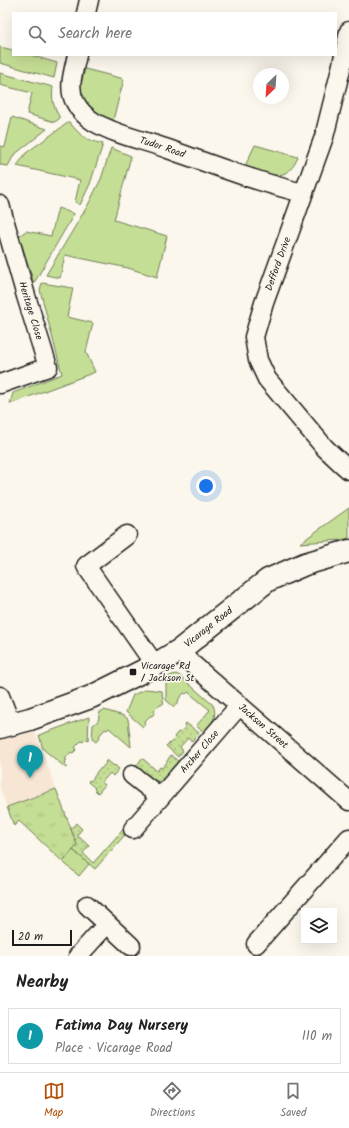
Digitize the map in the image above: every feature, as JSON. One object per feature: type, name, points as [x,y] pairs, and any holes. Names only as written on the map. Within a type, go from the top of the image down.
[{"type":"main road","name":"Vicarage Road","points":[[6,726],[91,697],[155,665],[180,650],[268,580],[305,564],[349,551]]},
{"type":"street","points":[[86,12],[89,0]]},
{"type":"street","name":"Defford Drive","points":[[349,31],[324,136],[264,303],[254,338],[258,360],[267,379],[325,448],[349,470]]},
{"type":"street","name":"Tudor Road","points":[[77,56],[71,82],[73,100],[88,118],[94,122],[110,130],[169,149],[248,178],[303,193]]},
{"type":"street","name":"Heritage Close","points":[[0,205],[48,367],[0,384]]},
{"type":"street","points":[[127,535],[86,566],[155,665]]},
{"type":"street","name":"Jackson Street","points":[[180,650],[191,663],[239,706],[349,801]]},
{"type":"street","points":[[0,696],[6,726]]},
{"type":"street","name":"Archer Close","points":[[134,829],[239,706]]},
{"type":"street","points":[[132,775],[160,798]]},
{"type":"street","points":[[256,944],[349,838]]},
{"type":"street","points":[[87,905],[131,946]]},
{"type":"street","points":[[78,956],[108,924]]},
{"type":"shaded area","points":[[30,719],[77,845],[73,850],[89,864],[79,876],[19,821],[14,826],[0,788],[0,727]]},
{"type":"green space","points":[[0,47],[12,50],[12,56],[33,56],[57,63],[54,78],[0,63]]},
{"type":"green space","points":[[85,69],[124,79],[113,120],[93,110],[82,97],[79,91]]},
{"type":"green space","points":[[0,73],[53,87],[52,96],[56,111],[60,118],[55,122],[27,114],[32,93],[0,85]]},
{"type":"green space","points":[[12,117],[47,129],[14,155],[8,166],[0,165],[0,146],[5,147]]},
{"type":"green space","points":[[69,122],[84,137],[103,144],[90,184],[80,205],[75,202],[80,180],[17,166],[26,153]]},
{"type":"green space","points":[[255,145],[298,157],[288,171],[282,174],[268,174],[245,166]]},
{"type":"green space","points":[[111,148],[131,156],[114,220],[167,236],[157,277],[128,268],[65,255],[60,278],[46,275],[88,205],[101,179]]},
{"type":"green space","points":[[58,208],[74,214],[34,283],[19,236],[26,231],[51,236]]},
{"type":"green space","points":[[42,283],[73,288],[67,317],[93,323],[86,352],[95,372],[10,404],[13,393],[62,374],[40,290]]},
{"type":"green space","points":[[349,508],[349,538],[300,543]]},
{"type":"green space","points":[[176,674],[213,705],[215,713],[214,717],[204,732],[196,726],[210,710],[188,692],[186,694],[184,693],[174,707],[166,700],[166,678]]},
{"type":"green space","points":[[146,689],[162,691],[164,703],[160,705],[154,711],[155,712],[152,716],[144,722],[145,724],[143,727],[126,712],[133,695]]},
{"type":"green space","points":[[104,710],[124,716],[128,719],[131,747],[109,728],[107,730],[105,729],[96,742],[92,739],[93,725],[98,721],[100,712]]},
{"type":"green space","points":[[89,717],[88,741],[85,739],[83,742],[81,741],[75,747],[77,749],[73,753],[71,752],[65,759],[67,760],[64,763],[67,766],[66,768],[43,749],[39,735]]},
{"type":"green space","points":[[186,723],[199,733],[192,741],[188,738],[180,747],[183,751],[178,757],[166,746],[175,738],[174,737],[178,732],[180,733],[185,727],[184,725]]},
{"type":"green space","points":[[171,755],[181,764],[165,781],[152,780],[135,768],[142,758],[157,771],[160,767],[162,768]]},
{"type":"green space","points":[[107,760],[119,769],[113,776],[110,773],[102,782],[105,785],[98,793],[88,782],[89,780],[91,781]]},
{"type":"green space","points":[[56,789],[77,845],[63,862],[19,821],[14,826],[7,807]]},
{"type":"green space","points":[[76,823],[82,829],[77,835],[89,846],[83,853],[93,863],[127,825],[130,829],[95,869],[73,850],[77,845],[71,829]]},
{"type":"green space","points":[[73,850],[89,864],[79,876],[63,862]]},
{"type":"place","name":"Vicarage Rd / Jackson St","points":[[133,672]]},
{"type":"place","name":"Fatima Day Nursery","points":[[30,778]]}]
